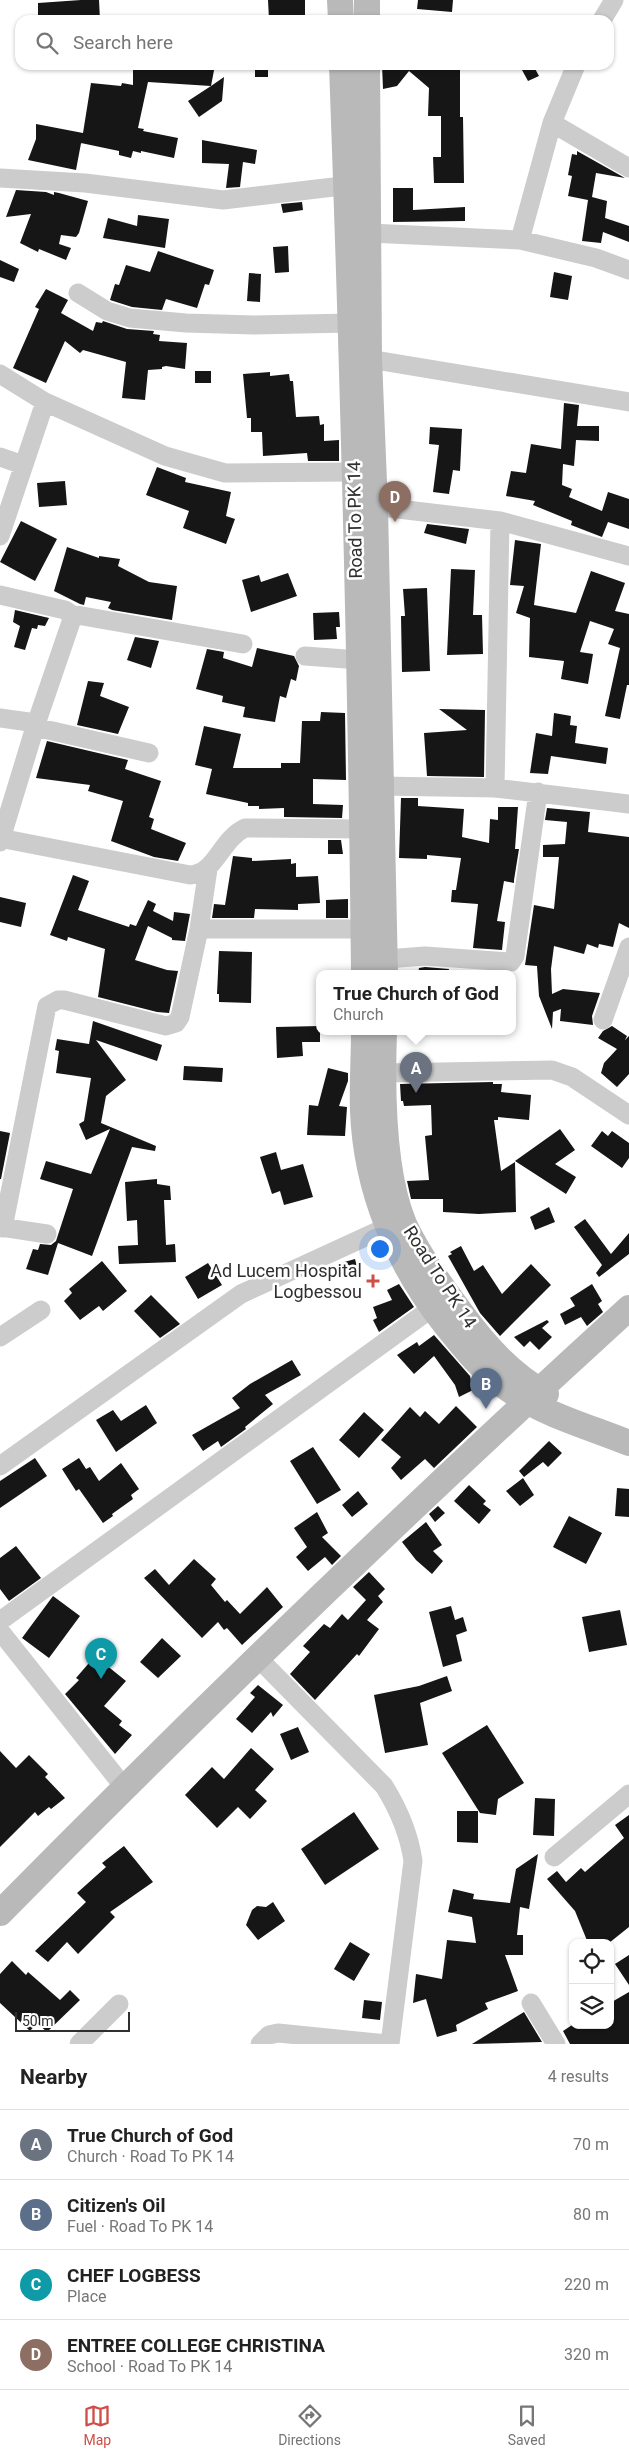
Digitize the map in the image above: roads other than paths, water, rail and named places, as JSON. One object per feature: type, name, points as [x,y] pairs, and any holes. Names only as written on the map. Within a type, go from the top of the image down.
[{"type":"main road","points":[[340,0],[341,15]]},
{"type":"main road","points":[[366,0],[367,15]]},
{"type":"main road","name":"Road To PK 14","points":[[343,70],[358,184],[370,232],[370,359],[359,660],[364,970]]},
{"type":"main road","name":"Road To PK 14","points":[[367,70],[358,184],[351,323],[354,472],[366,505],[380,786],[386,967]]},
{"type":"main road","name":"Road To PK 14","points":[[364,1035],[363,1112],[367,1154],[387,1227],[406,1267],[432,1308],[470,1356],[500,1371]]},
{"type":"main road","name":"Road To PK 14","points":[[384,1035],[384,1111],[388,1156],[404,1223],[421,1256],[484,1344],[500,1371]]},
{"type":"main road","points":[[0,1914],[124,1787],[533,1395],[629,1308]]},
{"type":"main road","points":[[500,1371],[533,1395],[629,1443]]},
{"type":"main road","points":[[533,1395],[629,1425]]},
{"type":"street","points":[[605,15],[614,0]]},
{"type":"street","points":[[520,240],[552,123],[574,70]]},
{"type":"street","points":[[552,123],[629,168]]},
{"type":"street","points":[[0,178],[76,182],[223,200],[358,184]]},
{"type":"street","points":[[370,232],[520,240],[596,258],[629,270]]},
{"type":"street","points":[[78,293],[107,312],[151,320],[253,325],[351,323]]},
{"type":"street","points":[[370,359],[629,402]]},
{"type":"street","points":[[0,374],[45,402],[165,456],[226,473],[354,472]]},
{"type":"street","points":[[0,536],[45,402]]},
{"type":"street","points":[[0,457],[23,465]]},
{"type":"street","points":[[366,505],[500,521],[629,556]]},
{"type":"street","points":[[495,788],[500,521]]},
{"type":"street","points":[[0,595],[65,610],[71,614],[243,644]]},
{"type":"street","points":[[71,614],[71,622],[35,725],[0,839],[190,875],[198,874],[208,869],[234,834],[245,828],[361,829]]},
{"type":"street","points":[[305,656],[359,660]]},
{"type":"street","points":[[0,718],[149,753]]},
{"type":"street","points":[[380,786],[495,788],[629,804]]},
{"type":"street","points":[[386,967],[425,956],[511,962],[516,956],[538,792]]},
{"type":"street","points":[[47,1234],[2,1228],[47,1006],[58,1000],[64,1000],[166,1026],[176,1023],[180,1017],[199,929],[208,869]]},
{"type":"street","points":[[199,929],[364,929]]},
{"type":"street","points":[[603,1020],[629,948]]},
{"type":"street","points":[[383,1073],[552,1070],[572,1076],[629,1115]]},
{"type":"street","points":[[0,1466],[241,1294],[387,1227]]},
{"type":"street","points":[[0,1621],[432,1308]]},
{"type":"street","points":[[0,1337],[41,1310]]},
{"type":"street","points":[[0,1631],[124,1787]]},
{"type":"street","points":[[258,1658],[384,1786],[398,1808],[410,1841],[413,1861],[388,2044],[278,2033],[269,2035],[260,2044]]},
{"type":"street","points":[[554,1857],[629,1794]]},
{"type":"street","points":[[531,2003],[556,2044]]},
{"type":"street","points":[[79,2044],[119,2004]]},
{"type":"place","name":"ENTREE COLLEGE CHRISTINA","points":[[395,522]]},
{"type":"place","name":"True Church of God","points":[[416,1093]]},
{"type":"place","name":"Ad Lucem Hospital Logbessou","points":[[373,1281]]},
{"type":"place","name":"Citizen's Oil","points":[[486,1409]]},
{"type":"place","name":"CHEF LOGBESS","points":[[101,1679]]}]
